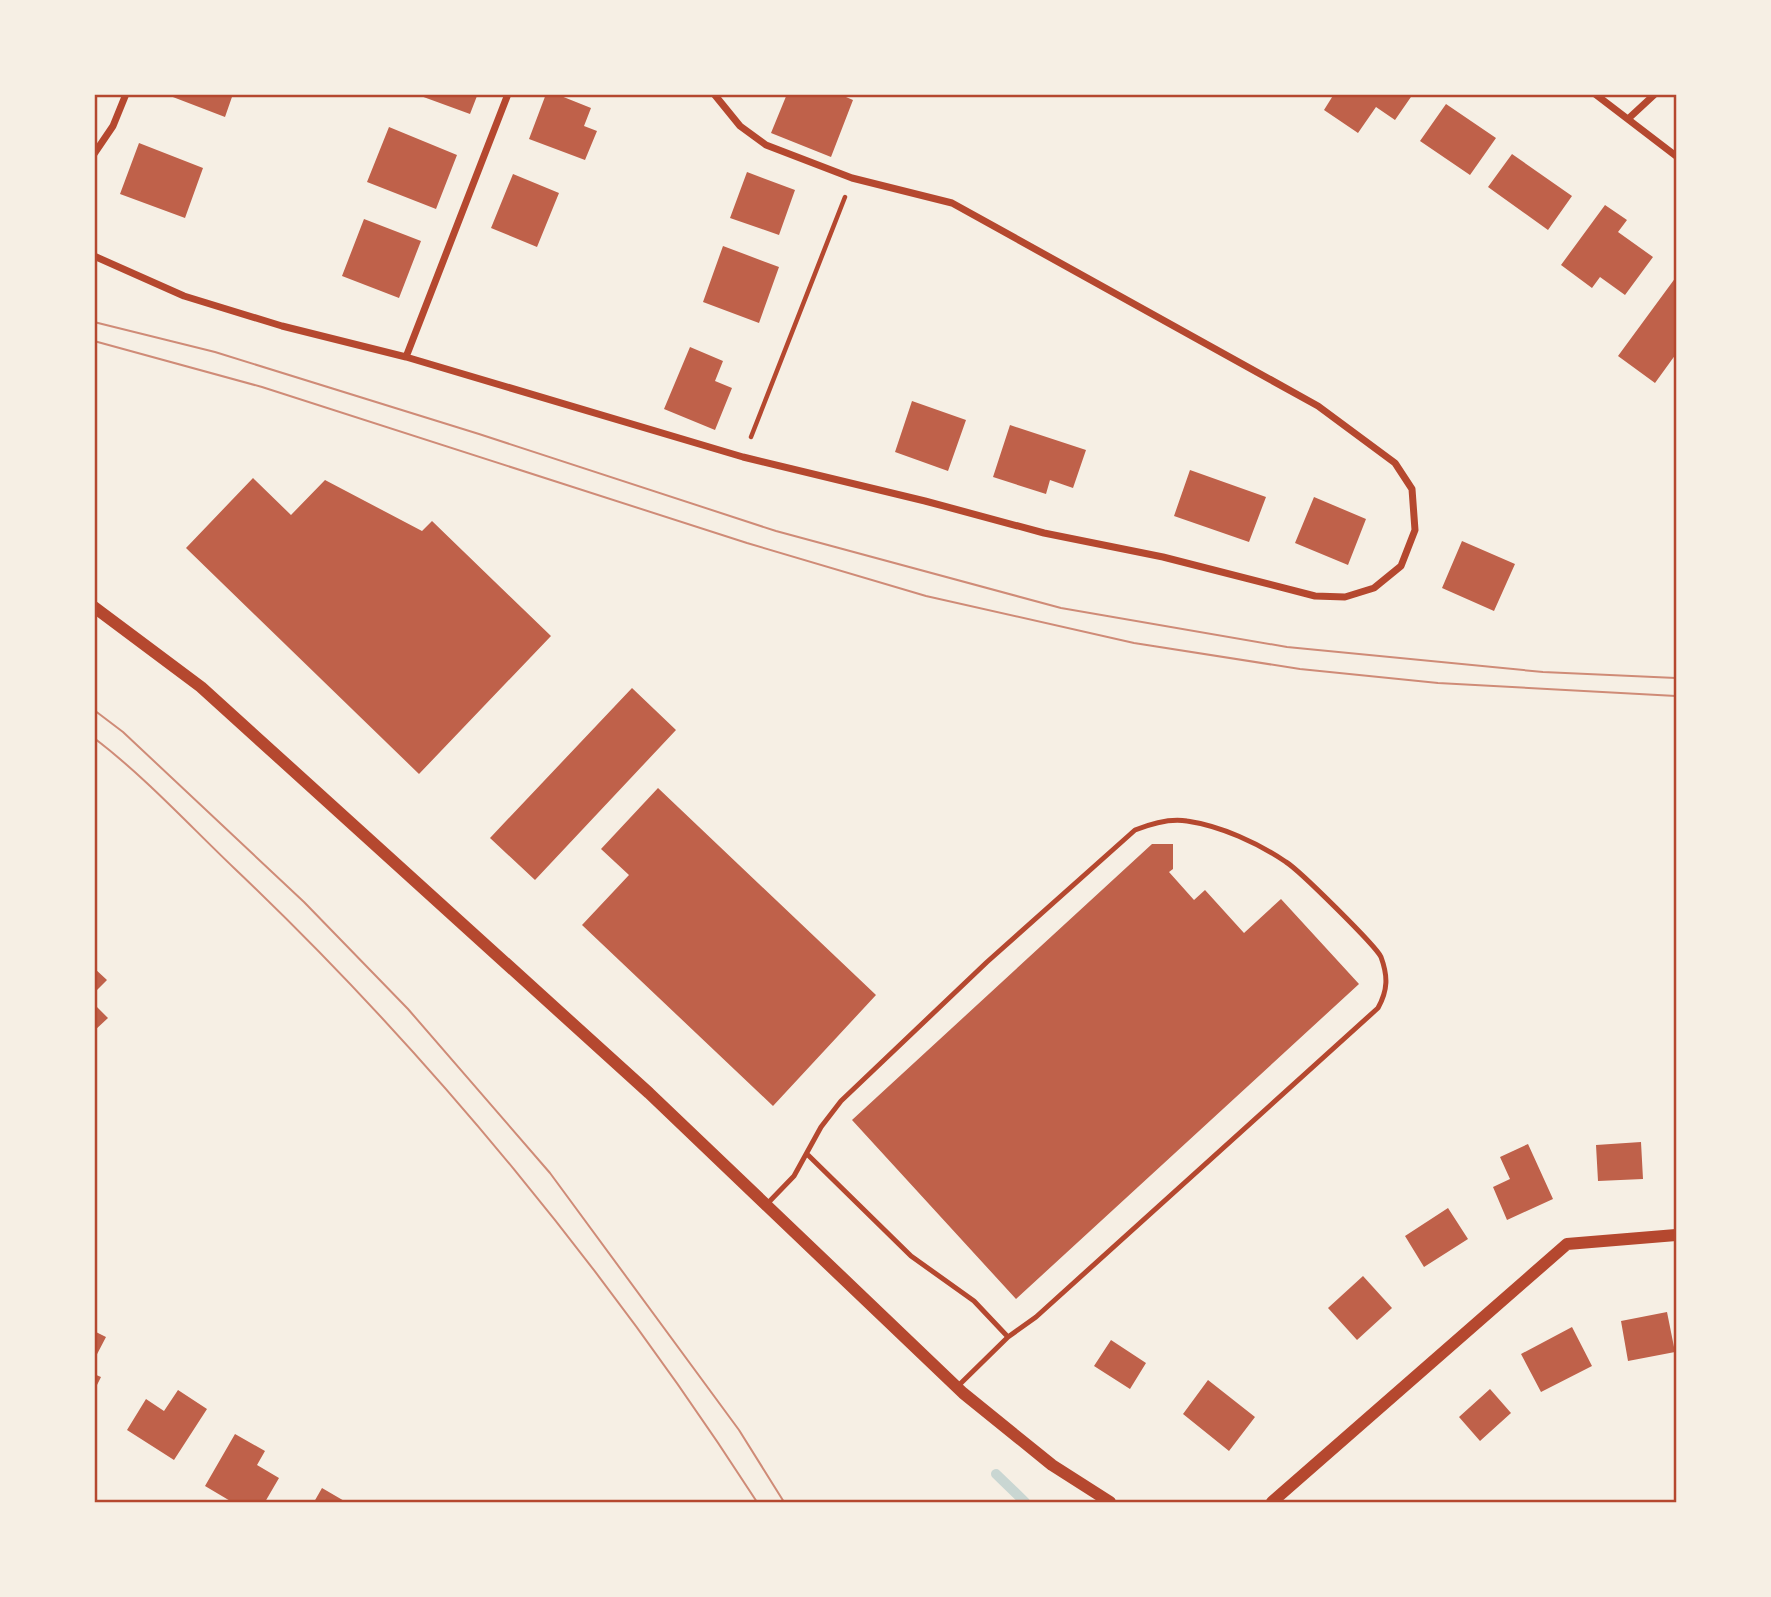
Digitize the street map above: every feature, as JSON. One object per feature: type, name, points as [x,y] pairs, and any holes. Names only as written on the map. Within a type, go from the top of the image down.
[{"type":"street","points":[[94,154],[113,126],[126,94]]},
{"type":"street","points":[[406,357],[508,94]]},
{"type":"street","points":[[94,256],[184,296],[282,326],[406,357],[743,457],[1044,533],[1163,557],[1315,596],[1345,597],[1374,588],[1401,566],[1415,530],[1412,489],[1395,463],[1318,406],[952,203],[852,178],[766,145],[740,126],[714,94]]},
{"type":"street","points":[[1595,94],[1676,156]]},
{"type":"street","points":[[1628,119],[1655,94]]},
{"type":"street","points":[[94,607],[201,687],[649,1093],[957,1387],[1052,1465],[1110,1503]]},
{"type":"street","points":[[1272,1503],[1567,1244],[1676,1235]]},
{"type":"lane","points":[[766,1205],[794,1176],[821,1127],[841,1101],[987,961],[1135,830],[1153,823],[1185,820],[1240,837],[1289,863],[1380,954],[1387,980],[1382,1002],[1036,1317],[1008,1337],[957,1387]]},
{"type":"lane","points":[[807,1153],[911,1256],[974,1301],[1008,1337]]},
{"type":"path","points":[[743,457],[852,178]]},
{"type":"building","points":[[165,94],[233,94],[225,117]]},
{"type":"building","points":[[546,94],[556,94],[591,108],[584,126],[597,131],[585,160],[529,139]]},
{"type":"building","points":[[787,94],[839,94],[853,100],[831,157],[771,133]]},
{"type":"building","points":[[1334,94],[1413,94],[1395,120],[1376,107],[1358,133],[1324,110]]},
{"type":"building","points":[[418,95],[477,96],[470,114]]},
{"type":"building","points":[[1446,104],[1496,138],[1470,175],[1420,141]]},
{"type":"building","points":[[389,127],[457,155],[436,209],[367,182]]},
{"type":"building","points":[[139,143],[203,168],[185,218],[120,194]]},
{"type":"building","points":[[1512,154],[1572,196],[1548,230],[1488,187]]},
{"type":"building","points":[[747,172],[795,190],[779,235],[730,218]]},
{"type":"building","points":[[513,174],[559,193],[537,247],[491,228]]},
{"type":"building","points":[[1605,205],[1627,220],[1618,232],[1653,257],[1625,295],[1600,277],[1592,288],[1561,265]]},
{"type":"building","points":[[364,219],[421,241],[399,298],[342,276]]},
{"type":"building","points":[[723,246],[779,267],[759,323],[703,302]]},
{"type":"building","points":[[1676,277],[1676,354],[1655,383],[1618,356]]},
{"type":"building","points":[[690,347],[723,361],[715,381],[732,388],[715,430],[664,409]]},
{"type":"building","points":[[912,401],[966,420],[948,471],[895,452]]},
{"type":"building","points":[[1010,425],[1086,450],[1073,488],[1050,480],[1046,494],[993,477]]},
{"type":"building","points":[[1190,470],[1266,497],[1249,542],[1174,516]]},
{"type":"building","points":[[253,478],[291,515],[325,480],[422,531],[432,521],[551,636],[419,774],[186,548]]},
{"type":"building","points":[[1314,497],[1366,519],[1348,565],[1295,543]]},
{"type":"building","points":[[1462,541],[1515,564],[1494,611],[1442,588]]},
{"type":"building","points":[[632,688],[676,730],[535,880],[490,838]]},
{"type":"building","points":[[658,788],[876,995],[773,1106],[582,925],[629,875],[601,849]]},
{"type":"building","points":[[1152,844],[1173,844],[1173,869],[1169,872],[1194,900],[1205,890],[1244,933],[1281,899],[1359,984],[1016,1299],[852,1120]]},
{"type":"building","points":[[94,968],[107,980],[94,993]]},
{"type":"building","points":[[94,1004],[108,1018],[94,1031]]},
{"type":"building","points":[[1641,1142],[1643,1179],[1598,1181],[1596,1145]]},
{"type":"building","points":[[1528,1144],[1553,1199],[1507,1220],[1493,1187],[1510,1179],[1500,1157]]},
{"type":"building","points":[[1448,1208],[1468,1239],[1424,1267],[1405,1236]]},
{"type":"building","points":[[1363,1276],[1392,1308],[1357,1340],[1328,1308]]},
{"type":"building","points":[[1667,1312],[1675,1352],[1628,1361],[1621,1321]]},
{"type":"building","points":[[1572,1327],[1592,1366],[1541,1392],[1521,1354]]},
{"type":"building","points":[[94,1331],[106,1337],[94,1360]]},
{"type":"building","points":[[1111,1340],[1146,1363],[1130,1389],[1094,1366]]},
{"type":"building","points":[[94,1374],[101,1377],[94,1391]]},
{"type":"building","points":[[1208,1380],[1255,1417],[1229,1451],[1183,1414]]},
{"type":"building","points":[[1490,1389],[1511,1413],[1480,1441],[1459,1417]]},
{"type":"building","points":[[178,1390],[207,1409],[174,1460],[127,1430],[146,1399],[164,1411]]},
{"type":"building","points":[[235,1434],[265,1451],[257,1465],[279,1478],[265,1502],[232,1502],[205,1486]]},
{"type":"building","points":[[322,1488],[346,1502],[314,1502]]},
{"type":"waterway","points":[[996,1474],[1025,1502]]},
{"type":"tram line","points":[[94,322],[215,352],[479,434],[776,531],[1061,608],[1287,647],[1543,672],[1676,678]]},
{"type":"tram line","points":[[94,341],[262,387],[747,543],[926,596],[1134,643],[1300,669],[1438,683],[1676,696]]},
{"type":"tram line","points":[[94,710],[123,732],[304,902],[408,1009],[550,1173],[739,1430],[784,1502]]},
{"type":"tram line","points":[[94,738],[148,784],[307,940],[447,1091],[579,1251],[641,1333],[757,1502]]}]
